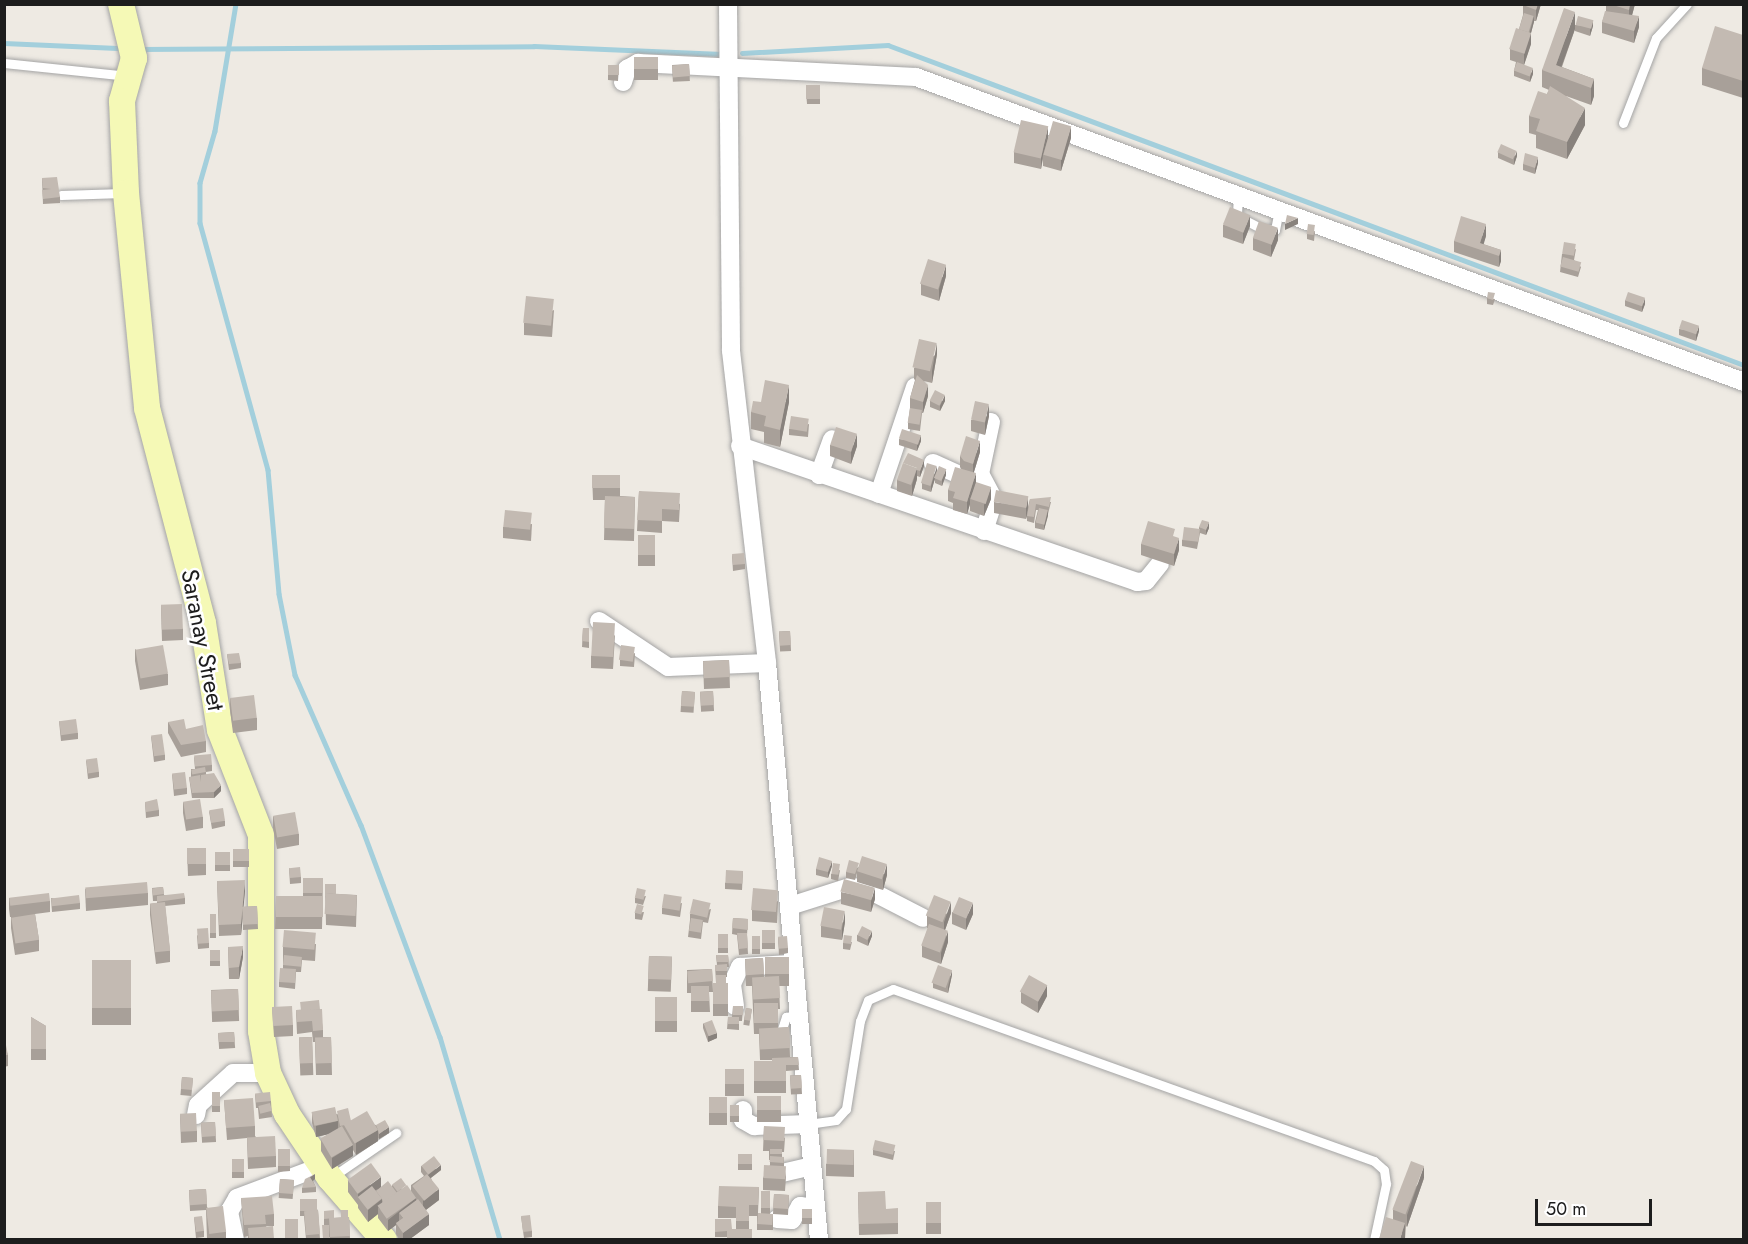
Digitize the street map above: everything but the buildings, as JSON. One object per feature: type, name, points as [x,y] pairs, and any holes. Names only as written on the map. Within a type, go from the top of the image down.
[{"type":"street","name":"Saranay Street","points":[[121,4],[134,58],[123,101],[126,193],[147,408],[203,623],[220,730],[261,836],[261,1031],[268,1073],[326,1172],[378,1225]]},
{"type":"street","points":[[728,4],[732,71],[731,351],[766,663],[819,1239]]},
{"type":"street","points":[[623,82],[627,69],[638,63],[732,71],[875,71],[916,77],[1743,382]]},
{"type":"street","points":[[879,494],[915,387]]},
{"type":"street","points":[[984,531],[994,500],[984,486],[981,465],[991,422]]},
{"type":"street","points":[[819,475],[832,439]]},
{"type":"street","points":[[740,446],[879,494],[919,499],[984,531],[1137,582],[1146,581],[1160,564]]},
{"type":"street","points":[[933,463],[984,486]]},
{"type":"street","points":[[598,621],[668,668],[766,663]]},
{"type":"street","points":[[790,906],[850,887],[865,888],[923,918]]},
{"type":"street","points":[[735,1006],[732,984],[740,967],[794,964]]},
{"type":"street","points":[[196,1114],[198,1105],[233,1073],[268,1073]]},
{"type":"street","points":[[743,1110],[742,1120],[754,1126],[808,1124]]},
{"type":"street","points":[[782,1173],[812,1166]]},
{"type":"street","points":[[235,1239],[230,1212],[237,1198],[326,1172]]},
{"type":"street","points":[[777,1219],[792,1220],[800,1206],[816,1208]]},
{"type":"lane","points":[[1623,123],[1656,38],[1687,4]]},
{"type":"lane","points":[[4,63],[130,77]]},
{"type":"lane","points":[[61,195],[126,193]]},
{"type":"lane","points":[[808,1124],[836,1120],[846,1109],[860,1021],[868,1000],[893,989],[1374,1161],[1384,1170],[1386,1184],[1374,1239]]},
{"type":"lane","points":[[781,1032],[786,1017],[799,1015]]},
{"type":"lane","points":[[326,1172],[396,1133]]},
{"type":"waterway","points":[[236,4],[215,131],[200,183],[200,223],[268,470],[279,594],[295,675],[361,825],[440,1037],[500,1240]]},
{"type":"waterway","points":[[4,43],[117,48]]},
{"type":"waterway","points":[[742,53],[888,45],[1744,365]]},
{"type":"waterway","points":[[140,49],[534,46],[722,54]]}]
